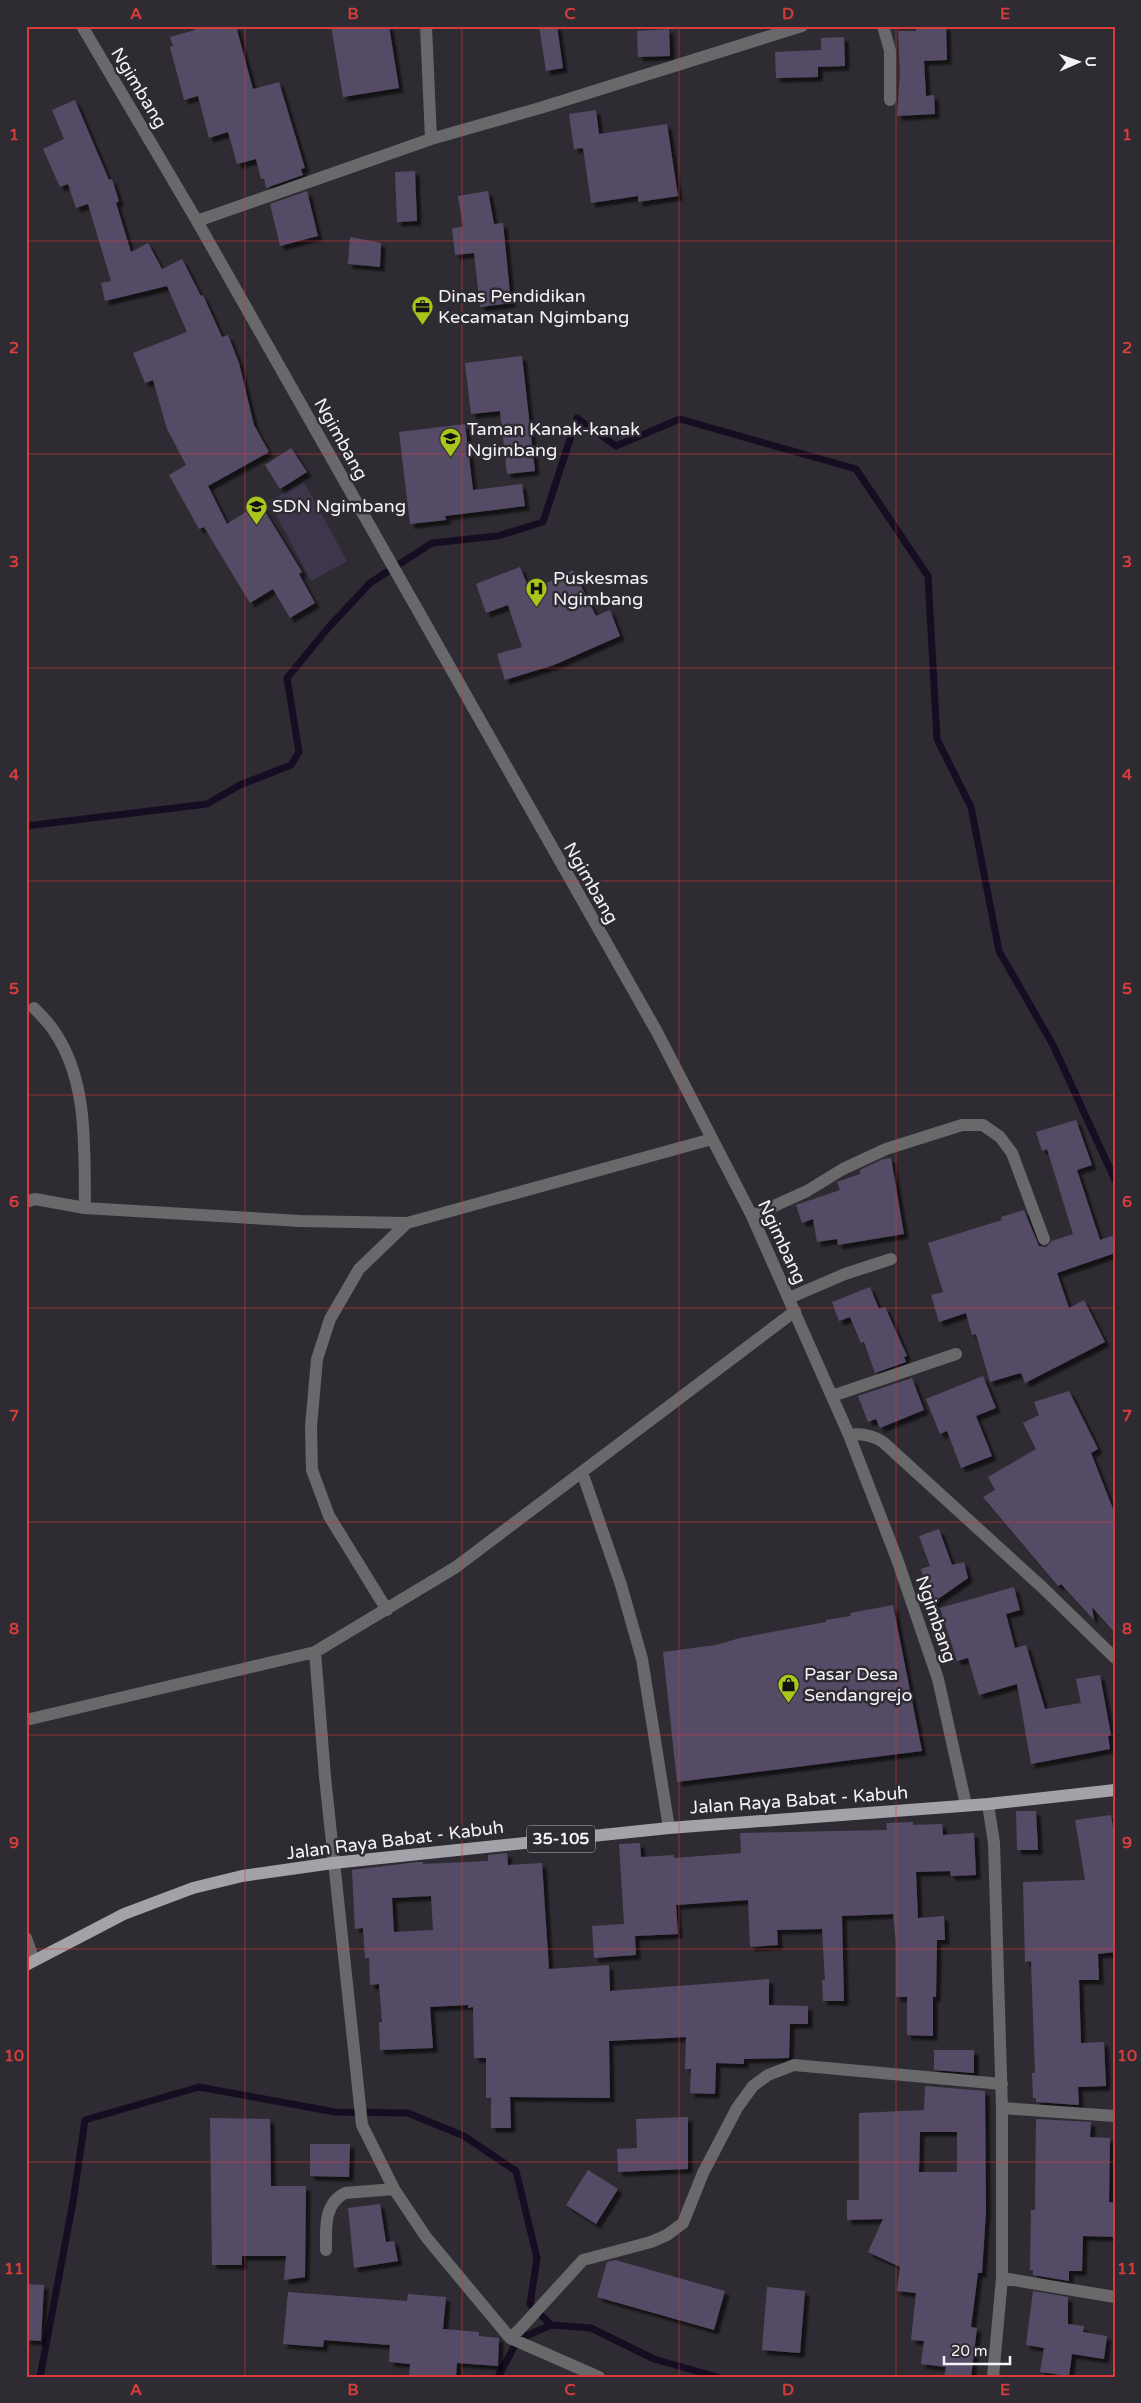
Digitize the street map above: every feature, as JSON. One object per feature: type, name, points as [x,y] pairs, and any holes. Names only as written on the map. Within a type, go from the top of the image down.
[{"type":"main road","name":"Jalan Raya Babat - Kabuh","points":[[30,1962],[124,1914],[193,1888],[242,1876],[334,1863],[669,1828],[988,1804],[1115,1790]]},
{"type":"street","name":"Ngimbang","points":[[82,26],[198,222],[657,1032],[752,1216],[849,1435],[897,1559],[938,1679],[966,1805]]},
{"type":"street","points":[[426,26],[431,139]]},
{"type":"street","points":[[198,222],[431,139],[540,108],[802,26]]},
{"type":"street","points":[[883,26],[890,51],[890,100]]},
{"type":"street","points":[[34,1008],[59,1039],[67,1055],[80,1094],[85,1208]]},
{"type":"street","points":[[752,1216],[807,1191],[843,1169],[886,1149],[962,1125],[983,1125],[1000,1137],[1012,1154],[1044,1239]]},
{"type":"street","points":[[26,1202],[35,1199],[85,1208],[300,1221],[407,1222],[712,1139]]},
{"type":"street","points":[[387,1610],[329,1516],[312,1470],[311,1427],[317,1360],[330,1318],[359,1269],[407,1222]]},
{"type":"street","points":[[788,1298],[845,1274],[891,1259]]},
{"type":"street","points":[[26,1720],[315,1652],[456,1567],[795,1311]]},
{"type":"street","points":[[832,1396],[956,1354]]},
{"type":"street","points":[[849,1435],[866,1434],[876,1437],[883,1442],[1042,1587],[1115,1658]]},
{"type":"street","points":[[582,1472],[621,1585],[642,1659],[669,1828]]},
{"type":"street","points":[[315,1652],[334,1863],[362,2125],[394,2189],[426,2237],[516,2338],[599,2377]]},
{"type":"street","points":[[988,1804],[994,1843],[1002,2084],[1002,2278],[993,2377]]},
{"type":"street","points":[[26,1938],[30,1962]]},
{"type":"street","points":[[516,2338],[583,2260],[651,2242],[667,2236],[683,2223],[703,2173],[738,2108],[753,2086],[768,2074],[794,2065],[1002,2084]]},
{"type":"street","points":[[1002,2108],[1115,2116]]},
{"type":"street","points":[[326,2250],[327,2217],[339,2196],[345,2193],[394,2189]]},
{"type":"street","points":[[1002,2278],[1115,2297]]},
{"type":"shaded area","points":[[304,482],[347,561],[311,581],[269,501]]},
{"type":"building","points":[[194,26],[236,26],[253,89],[279,82],[305,168],[301,169],[303,175],[266,188],[264,179],[261,179],[256,159],[237,164],[228,132],[209,138],[198,96],[184,100],[170,47],[173,46],[170,37],[195,30]]},
{"type":"building","points":[[331,26],[389,26],[399,88],[343,97]]},
{"type":"building","points":[[539,26],[557,26],[563,68],[546,71]]},
{"type":"building","points":[[916,26],[946,26],[947,60],[924,61],[926,96],[934,95],[935,114],[897,116],[900,73],[898,31],[916,31]]},
{"type":"building","points":[[669,29],[670,56],[638,57],[637,31]]},
{"type":"building","points":[[844,37],[845,66],[818,67],[818,77],[776,78],[775,52],[821,50],[821,38]]},
{"type":"building","points":[[75,100],[109,180],[112,179],[119,201],[116,203],[131,252],[148,243],[162,269],[182,259],[201,296],[203,295],[222,337],[228,335],[239,363],[254,425],[269,452],[208,486],[227,524],[260,503],[302,572],[299,574],[315,603],[290,618],[273,589],[250,603],[204,527],[199,529],[169,475],[186,465],[167,429],[153,380],[145,383],[133,353],[187,332],[167,286],[105,301],[101,283],[111,281],[88,204],[76,208],[68,184],[60,187],[43,149],[64,139],[52,110]]},
{"type":"building","points":[[596,110],[599,134],[667,124],[678,196],[638,202],[638,196],[591,203],[583,148],[574,149],[569,114]]},
{"type":"building","points":[[415,171],[417,221],[397,222],[395,172]]},
{"type":"building","points":[[307,191],[318,236],[280,246],[270,204]]},
{"type":"building","points":[[488,191],[494,224],[503,223],[511,303],[480,307],[474,253],[455,255],[452,228],[463,227],[458,196]]},
{"type":"building","points":[[350,237],[381,243],[380,267],[348,264]]},
{"type":"building","points":[[522,356],[535,471],[507,474],[500,411],[471,414],[465,363]]},
{"type":"building","points":[[465,424],[473,490],[522,484],[525,506],[445,516],[446,520],[410,524],[399,432]]},
{"type":"building","points":[[291,448],[307,472],[280,489],[265,465]]},
{"type":"building","points":[[520,567],[530,591],[573,570],[596,616],[610,610],[620,636],[554,665],[505,680],[497,654],[522,647],[508,605],[486,613],[476,584]]},
{"type":"building","points":[[1076,1120],[1092,1165],[1077,1170],[1100,1240],[1115,1235],[1115,1253],[1057,1273],[1069,1308],[1084,1300],[1105,1342],[1025,1383],[1021,1373],[990,1382],[976,1334],[972,1335],[966,1313],[939,1322],[931,1295],[943,1292],[928,1243],[1002,1220],[1001,1217],[1024,1210],[1039,1246],[1046,1247],[1052,1241],[1073,1234],[1047,1149],[1042,1151],[1036,1132]]},
{"type":"building","points":[[891,1158],[904,1234],[838,1245],[837,1239],[817,1242],[813,1219],[802,1223],[796,1205],[840,1190],[837,1182],[860,1174],[860,1170],[883,1159]]},
{"type":"building","points":[[870,1287],[879,1309],[885,1307],[907,1356],[904,1357],[906,1362],[875,1373],[864,1342],[861,1343],[850,1317],[839,1321],[832,1302]]},
{"type":"building","points":[[983,1376],[996,1408],[976,1416],[992,1456],[961,1468],[947,1431],[940,1434],[926,1399]]},
{"type":"building","points":[[912,1378],[924,1410],[880,1428],[876,1419],[868,1422],[858,1396]]},
{"type":"building","points":[[1069,1391],[1098,1449],[1091,1453],[1115,1514],[1115,1633],[1092,1607],[1094,1620],[1061,1584],[1058,1586],[983,1497],[995,1490],[988,1477],[1036,1449],[1023,1423],[1039,1415],[1034,1402]]},
{"type":"building","points":[[939,1529],[952,1565],[964,1562],[968,1578],[931,1604],[921,1569],[930,1566],[919,1536]]},
{"type":"building","points":[[1014,1587],[1020,1610],[1006,1614],[1015,1648],[1026,1645],[1045,1709],[1081,1703],[1076,1679],[1100,1675],[1111,1735],[1108,1736],[1110,1749],[1031,1764],[1017,1684],[979,1695],[968,1658],[957,1661],[940,1608]]},
{"type":"building","name":"Pasar Desa Sendangrejo","points":[[893,1605],[922,1751],[677,1782],[663,1652],[716,1645],[740,1638],[826,1622],[826,1620],[851,1616],[850,1613]]},
{"type":"building","points":[[1016,1811],[1036,1811],[1038,1850],[1017,1850]]},
{"type":"building","points":[[1111,1815],[1115,1840],[1115,1952],[1098,1954],[1099,1980],[1079,1980],[1081,2043],[1104,2042],[1106,2086],[1078,2087],[1079,2105],[1036,2102],[1036,2098],[1033,2098],[1032,2073],[1035,2073],[1031,1961],[1025,1962],[1023,1882],[1085,1880],[1075,1820]]},
{"type":"building","points":[[913,1822],[913,1825],[942,1824],[943,1835],[974,1833],[976,1875],[951,1876],[950,1871],[916,1872],[918,1918],[944,1916],[945,1940],[937,1940],[936,1997],[933,1997],[933,2036],[907,2035],[907,1997],[896,1997],[896,1942],[893,1914],[842,1916],[844,2001],[823,2001],[822,1980],[825,1980],[822,1929],[777,1930],[778,1945],[750,1947],[748,1900],[676,1905],[678,1934],[635,1936],[636,1955],[594,1958],[592,1926],[624,1924],[619,1844],[640,1843],[641,1857],[674,1855],[674,1858],[741,1853],[740,1833],[887,1830],[886,1823]]},
{"type":"building","points":[[507,1853],[508,1865],[542,1863],[549,1969],[609,1965],[610,1991],[769,1979],[769,2005],[808,2006],[808,2024],[790,2024],[789,2058],[744,2059],[744,2064],[716,2063],[715,2094],[690,2093],[691,2069],[685,2069],[686,2037],[609,2041],[610,2098],[510,2097],[511,2128],[491,2128],[491,2098],[486,2098],[486,2058],[474,2058],[473,2007],[468,2008],[468,2005],[430,2007],[433,2048],[380,2050],[379,2022],[382,2022],[379,1984],[370,1985],[369,1958],[365,1958],[363,1928],[355,1929],[352,1870],[418,1862],[423,1862],[423,1864],[488,1861],[488,1855]],"holes":[[[431,1896],[433,1930],[394,1932],[392,1898]]]},
{"type":"building","points":[[934,2050],[974,2050],[974,2073],[934,2070]]},
{"type":"building","points":[[925,2086],[985,2091],[986,2211],[982,2273],[978,2273],[971,2327],[977,2328],[971,2377],[944,2377],[946,2367],[921,2364],[924,2341],[911,2340],[916,2293],[897,2291],[900,2267],[868,2252],[883,2219],[847,2220],[847,2200],[859,2200],[859,2113],[924,2110]],"holes":[[[920,2132],[957,2132],[957,2172],[919,2172]]]},
{"type":"building","points":[[688,2117],[688,2169],[618,2172],[617,2149],[637,2148],[636,2119]]},
{"type":"building","points":[[210,2118],[270,2119],[271,2186],[306,2186],[305,2277],[284,2280],[286,2256],[242,2256],[242,2265],[212,2265]]},
{"type":"building","points":[[1036,2119],[1091,2122],[1090,2137],[1110,2138],[1109,2202],[1115,2203],[1115,2237],[1083,2236],[1082,2271],[1069,2271],[1069,2281],[1033,2275],[1033,2270],[1030,2270],[1031,2210],[1035,2210]]},
{"type":"building","points":[[310,2144],[350,2144],[349,2177],[310,2176]]},
{"type":"building","points":[[588,2170],[618,2189],[596,2224],[566,2205]]},
{"type":"building","points":[[380,2204],[386,2242],[394,2241],[398,2261],[354,2268],[348,2208]]},
{"type":"building","points":[[615,2260],[725,2291],[714,2330],[597,2297],[607,2262]]},
{"type":"building","points":[[26,2284],[44,2285],[41,2341],[26,2340]]},
{"type":"building","points":[[767,2287],[805,2291],[800,2353],[762,2350]]},
{"type":"building","points":[[1033,2291],[1068,2297],[1068,2324],[1084,2326],[1083,2332],[1107,2336],[1104,2359],[1072,2354],[1069,2376],[1040,2372],[1044,2348],[1026,2345]]},
{"type":"building","points":[[288,2292],[407,2301],[408,2294],[446,2297],[443,2329],[479,2332],[479,2336],[499,2338],[498,2366],[457,2363],[456,2377],[409,2377],[410,2364],[389,2362],[390,2345],[324,2340],[323,2347],[283,2344]]},
{"type":"waterway","points":[[26,826],[207,804],[240,785],[291,765],[299,752],[287,678],[328,628],[370,583],[432,543],[498,536],[543,522],[577,418],[616,446],[680,419],[856,469],[928,576],[937,739],[971,807],[999,951],[1053,1045],[1115,1180]]},
{"type":"waterway","points":[[40,2377],[73,2202],[85,2120],[199,2087],[335,2112],[408,2113],[464,2136],[516,2171],[537,2258],[530,2304],[551,2325]]},
{"type":"waterway","points":[[498,2377],[514,2347],[526,2336],[551,2325],[591,2328],[654,2359],[717,2377]]},
{"type":"place","name":"Dinas Pendidikan Kecamatan Ngimbang","points":[[422,325]]},
{"type":"place","name":"Taman Kanak-kanak Ngimbang","points":[[451,458]]},
{"type":"place","name":"SDN Ngimbang","points":[[256,525]]},
{"type":"place","name":"Puskesmas Ngimbang","points":[[537,607]]},
{"type":"place","name":"Pasar Desa Sendangrejo","points":[[788,1703]]}]
